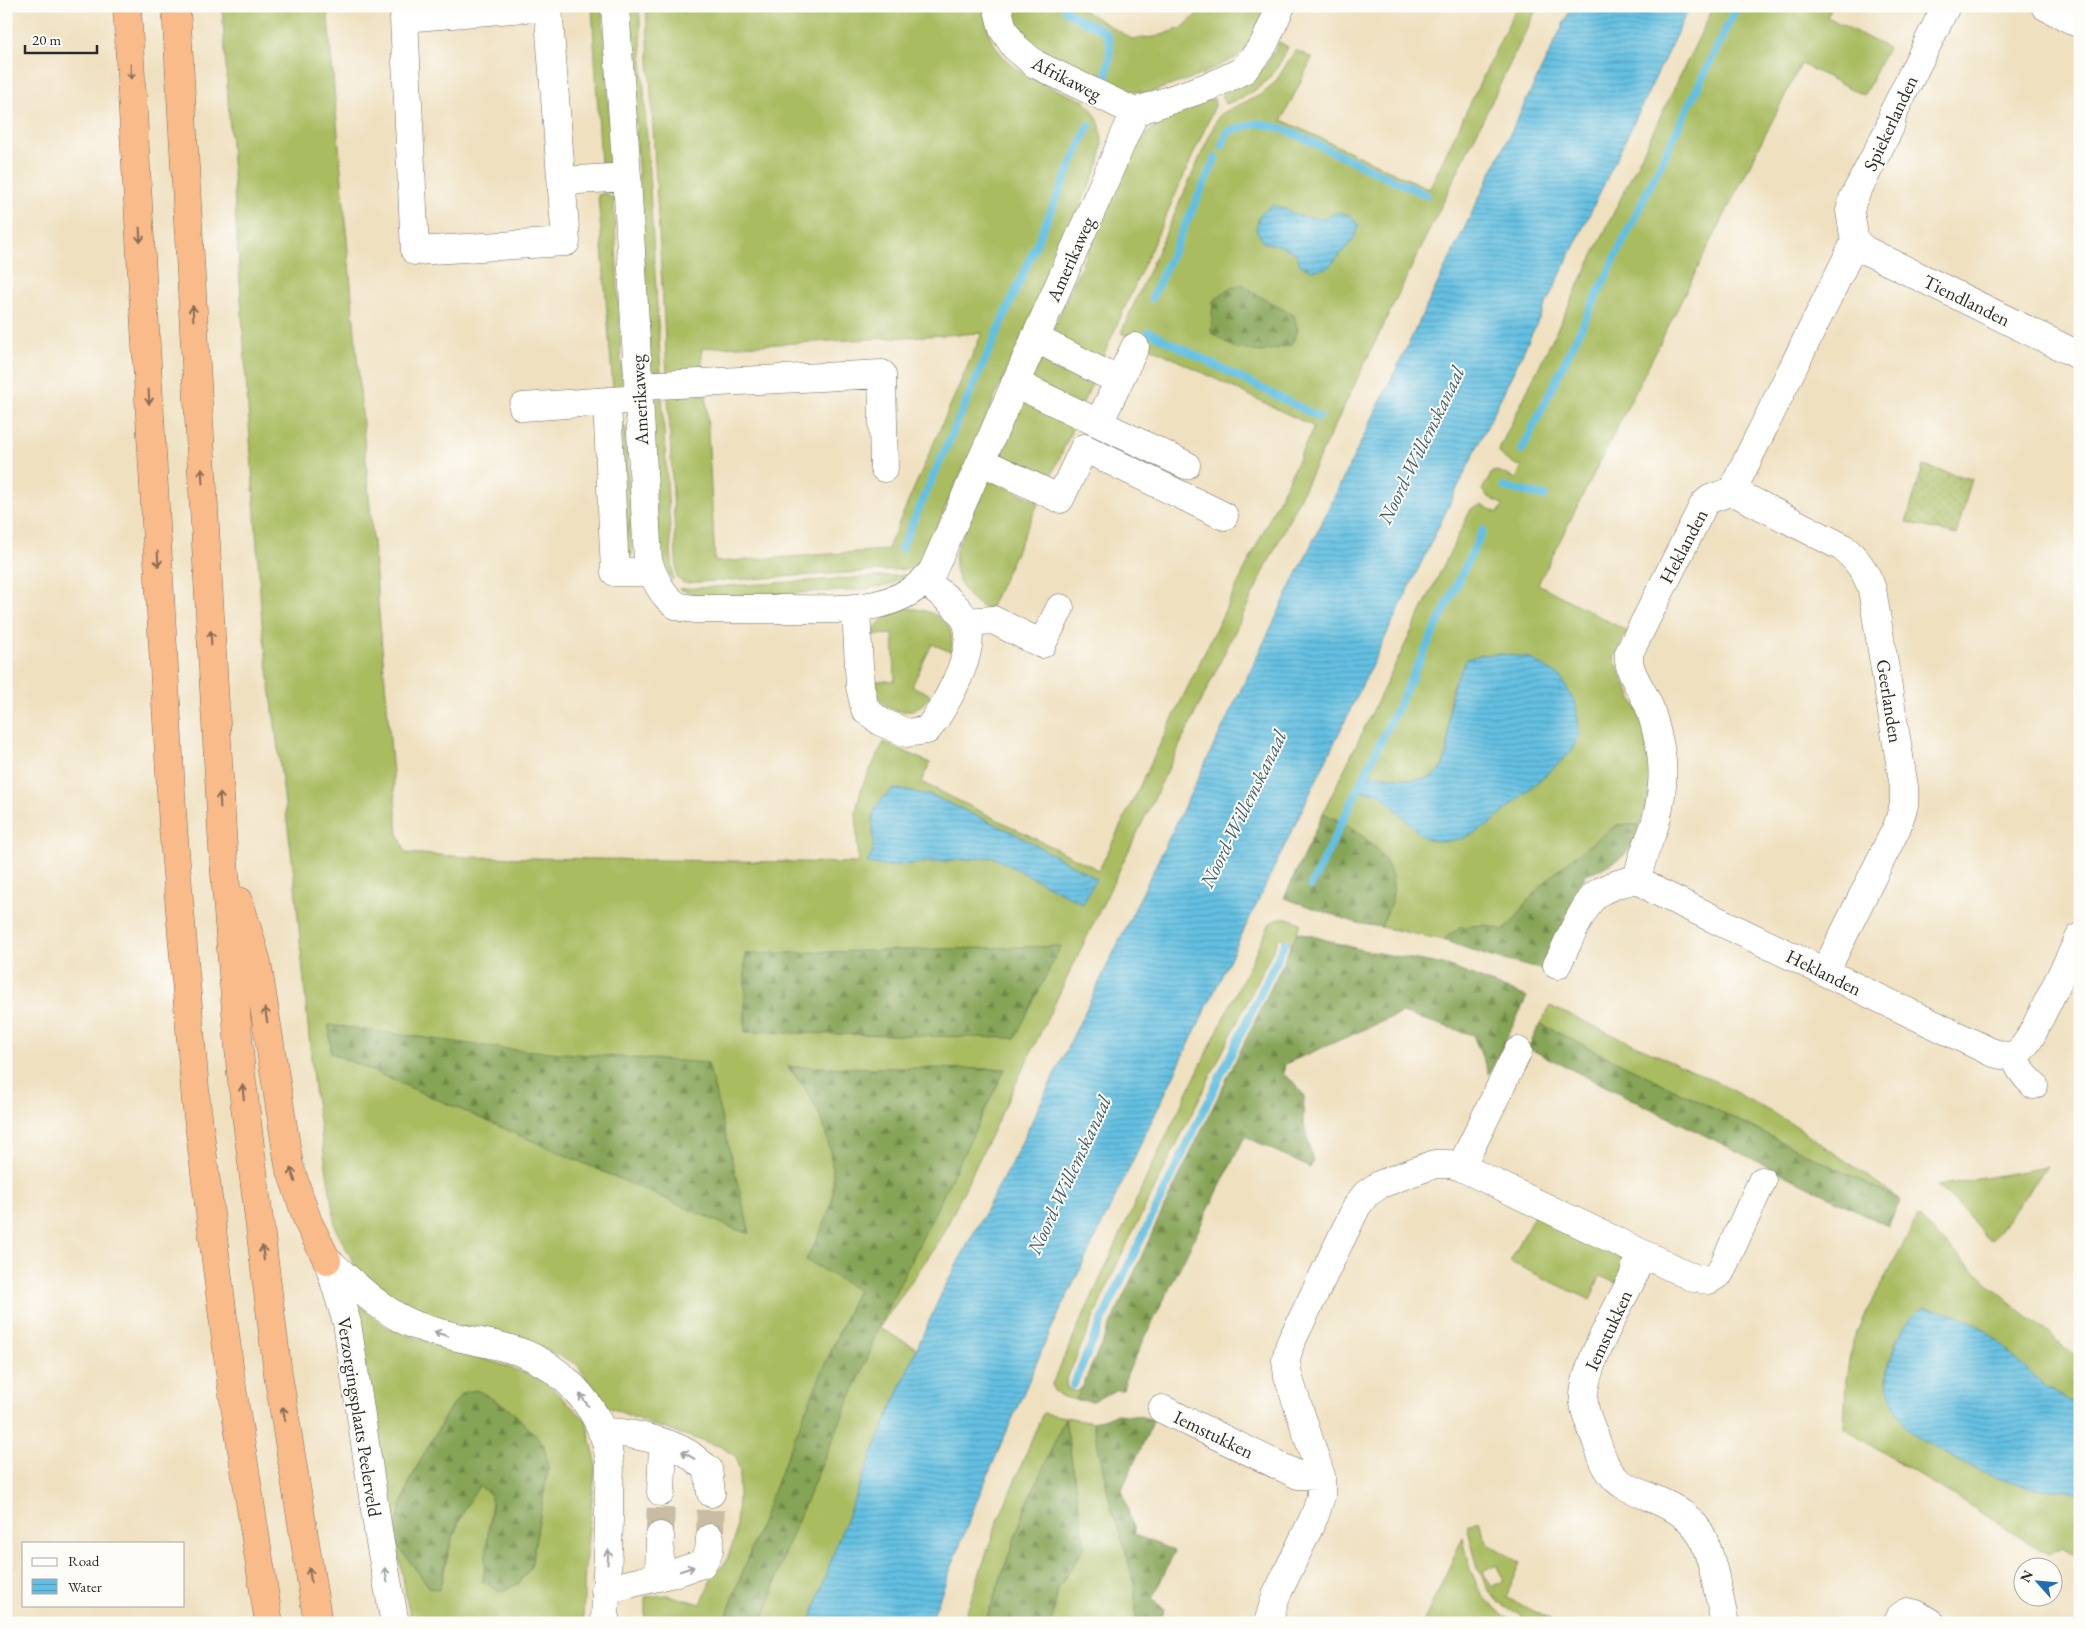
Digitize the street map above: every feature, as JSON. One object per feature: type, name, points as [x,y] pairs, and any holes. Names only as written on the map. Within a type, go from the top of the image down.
[{"type":"highway","points":[[127,6],[173,828],[196,1101],[231,1381],[269,1623]]},
{"type":"highway","points":[[176,6],[223,849],[241,1073],[278,1374],[318,1623]]},
{"type":"highway","points":[[223,849],[257,962],[289,1165],[308,1222],[327,1260]]},
{"type":"street","points":[[548,6],[562,181],[566,242],[415,251],[404,18],[548,6]]},
{"type":"street","name":"Amerikaweg","points":[[615,6],[627,177],[648,562],[664,594],[677,606],[695,609],[867,607],[902,596],[926,581],[933,570],[1135,112]]},
{"type":"street","name":"Afrikaweg","points":[[997,6],[1003,29],[1015,47],[1035,64],[1135,112]]},
{"type":"street","points":[[1135,112],[1214,85],[1244,70],[1264,44],[1281,6]]},
{"type":"street","name":"Spiekerlanden","points":[[1855,242],[1850,226],[1850,211],[1853,199],[1890,127],[1893,113],[1946,6]]},
{"type":"street","points":[[2045,6],[2080,24]]},
{"type":"street","points":[[562,181],[627,177]]},
{"type":"street","points":[[1732,491],[1855,242]]},
{"type":"street","name":"Tiendlanden","points":[[1855,242],[1866,250],[2080,356]]},
{"type":"street","points":[[1035,338],[1119,381]]},
{"type":"street","points":[[1098,423],[1135,347]]},
{"type":"street","points":[[522,407],[607,401],[639,392],[882,374],[884,468]]},
{"type":"street","points":[[1015,383],[1186,465]]},
{"type":"street","points":[[607,401],[615,572],[652,572]]},
{"type":"street","points":[[981,461],[1060,499],[1084,448],[1224,516]]},
{"type":"street","name":"Heklanden","points":[[1732,491],[1710,499],[1704,504],[1630,653],[1630,668],[1649,707],[1661,750],[1662,779],[1656,821],[1644,852],[1638,878],[1658,892],[1991,1052],[2001,1056],[2014,1056]]},
{"type":"street","name":"Geerlanden","points":[[1732,491],[1842,547],[1856,558],[1862,566],[1872,589],[1904,787],[1904,804],[1897,827],[1825,972]]},
{"type":"street","points":[[856,608],[860,686],[865,709],[881,722],[906,733],[927,730],[937,718],[967,653],[970,635],[967,622],[959,610],[926,581]]},
{"type":"street","points":[[967,622],[993,620],[1042,644],[1060,608]]},
{"type":"street","points":[[1558,965],[1585,908],[1596,894],[1614,885],[1638,878]]},
{"type":"street","points":[[2034,1085],[2025,1077],[2014,1056],[2023,1049],[2031,1036],[2080,937]]},
{"type":"street","points":[[1461,1167],[1518,1051]]},
{"type":"street","points":[[1268,1623],[1276,1596],[1315,1515],[1321,1496],[1322,1476],[1288,1376],[1286,1360],[1290,1344],[1357,1206],[1366,1194],[1381,1184],[1435,1164],[1450,1164],[1461,1167],[1694,1278],[1709,1280],[1720,1273],[1762,1181]]},
{"type":"street","name":"Iemstukken","points":[[1637,1251],[1637,1263],[1633,1277],[1589,1368],[1584,1387],[1584,1404],[1601,1454],[1613,1476],[1627,1486],[1682,1513],[1700,1532],[1725,1623]]},
{"type":"street","name":"Verzorgingsplaats Peelerveld","points":[[327,1260],[357,1288],[379,1304],[414,1324],[463,1340],[508,1348],[529,1355],[550,1367],[577,1391],[593,1413],[602,1432],[609,1456],[610,1530],[605,1623]]},
{"type":"street","name":"Verzorgingsplaats Peelerveld","points":[[327,1260],[347,1324],[380,1543],[395,1623]]},
{"type":"street","name":"Iemstukken","points":[[1162,1409],[1298,1475],[1322,1476]]},
{"type":"street","points":[[602,1432],[614,1431],[663,1444],[688,1454],[708,1469],[711,1493]]},
{"type":"street","points":[[661,1492],[663,1444]]},
{"type":"street","points":[[659,1577],[660,1536]]},
{"type":"street","points":[[606,1590],[702,1564],[709,1551],[710,1538]]},
{"type":"street","points":[[1896,1623],[1907,1612],[1916,1614],[1931,1623]]},
{"type":"green space","points":[[222,6],[327,6],[398,833],[406,853],[467,857],[858,863],[856,810],[862,786],[884,742],[930,763],[921,782],[1099,870],[1314,427],[1121,333],[1218,117],[1271,87],[1296,50],[1312,58],[1282,120],[1429,189],[1517,6],[1538,6],[940,1240],[879,1328],[917,1348],[861,1484],[810,1623],[763,1623],[787,1545],[870,1352],[877,1330],[1005,1069],[788,1067],[808,1091],[816,1106],[829,1145],[833,1173],[832,1199],[828,1215],[806,1260],[858,1289],[788,1455],[724,1623],[645,1623],[645,1597],[667,1595],[701,1604],[712,1577],[726,1562],[735,1537],[740,1472],[736,1457],[722,1447],[653,1425],[603,1405],[577,1364],[544,1349],[461,1327],[407,1308],[361,1276],[336,1230],[314,1090],[294,875],[262,623]],"holes":[[[894,789],[931,795],[1014,833],[1005,863],[993,857],[886,866],[867,863],[872,855]],[[1061,947],[746,1032],[745,954]],[[329,1025],[506,1049],[749,1233],[737,1230],[331,1053]]]},
{"type":"green space","points":[[592,6],[602,6],[612,156],[607,164],[601,165]]},
{"type":"green space","points":[[628,6],[639,6],[661,373],[651,369]]},
{"type":"green space","points":[[646,6],[984,6],[987,27],[994,44],[1004,58],[1032,78],[1084,101],[1096,116],[1102,142],[1097,169],[925,553],[917,564],[910,569],[684,583],[677,578],[668,396],[706,394],[715,562],[887,550],[982,333],[702,348],[702,370],[667,373]]},
{"type":"green space","points":[[1012,6],[1076,6],[1132,39],[1155,37],[1182,28],[1197,14],[1202,6],[1267,6],[1245,50],[1237,57],[1201,75],[1148,93],[1132,91],[1111,83],[1045,53],[1023,36],[1016,27]]},
{"type":"green space","points":[[1714,6],[1832,6],[1827,17],[1888,48],[1864,95],[1801,64],[1538,584],[1627,631],[1614,658],[1644,725],[1653,779],[1640,825],[1617,825],[1576,856],[1537,890],[1516,919],[1504,931],[1484,925],[1460,927],[1443,940],[1381,927],[1393,895],[1392,876],[1387,863],[1370,842],[1359,833],[1323,813],[1471,509],[1481,505],[1498,513],[1503,505],[1487,496],[1482,490],[1492,472],[1498,471],[1516,479],[1522,467],[1505,459],[1499,452]],"holes":[[[1502,654],[1530,658],[1570,753],[1489,825],[1465,838],[1424,838],[1379,793],[1375,776],[1413,780],[1429,778],[1440,770],[1446,758],[1450,695],[1458,675],[1481,655]]]},
{"type":"green space","points":[[1279,42],[1288,47],[1271,76],[1256,90],[1225,104],[1222,94],[1249,80],[1263,68]]},
{"type":"green space","points":[[1214,98],[1215,106],[1100,363],[1051,333],[1131,155],[1140,142],[1148,132],[1166,118]]},
{"type":"green space","points":[[606,193],[614,200],[622,384],[619,389],[613,390],[598,195]]},
{"type":"green space","points":[[1243,284],[1257,295],[1294,315],[1298,331],[1291,345],[1261,352],[1234,348],[1211,332],[1213,302],[1227,289]]},
{"type":"green space","points":[[1043,355],[1095,378],[1081,406],[1033,381],[1033,375]]},
{"type":"green space","points":[[662,398],[673,580],[665,569],[659,549],[651,400]]},
{"type":"green space","points":[[1027,401],[1075,423],[1049,481],[1007,460],[1001,450],[1021,402]]},
{"type":"green space","points":[[622,426],[626,428],[633,555],[627,557]]},
{"type":"green space","points":[[1923,466],[1972,479],[1956,535],[1906,522]]},
{"type":"green space","points":[[992,481],[1039,502],[989,611],[967,594],[955,570],[955,560],[956,550],[985,483]]},
{"type":"green space","points":[[905,575],[892,584],[863,590],[703,597],[679,589]]},
{"type":"green space","points":[[903,608],[933,613],[946,623],[952,640],[951,652],[932,644],[912,686],[931,695],[928,699],[914,709],[897,711],[890,708],[876,696],[873,681],[895,681],[893,634],[872,635],[880,622]]},
{"type":"green space","points":[[1323,813],[1359,833],[1370,842],[1387,863],[1392,876],[1393,895],[1381,927],[1357,923],[1284,898]]},
{"type":"green space","points":[[1617,825],[1640,825],[1632,845],[1621,858],[1586,874],[1543,970],[1488,956],[1443,940],[1460,927],[1484,925],[1504,930],[1547,880],[1576,855]]},
{"type":"green space","points":[[1280,918],[1287,918],[1301,923],[1286,957],[1291,943],[1283,938],[1279,938],[1118,1262],[1066,1381],[1067,1388],[1076,1392],[1082,1388],[1076,1400],[1063,1397],[1054,1391],[1052,1384],[1155,1159],[1270,923]]},
{"type":"green space","points":[[1298,932],[1362,950],[1445,965],[1527,997],[1489,1074],[1473,1035],[1402,1013],[1285,1064],[1283,1074],[1296,1084],[1304,1096],[1303,1120],[1313,1161],[1310,1168],[1245,1136],[1127,1374],[1123,1390],[1116,1390],[1093,1401],[1076,1400],[1159,1218]]},
{"type":"green space","points":[[1061,946],[1015,1038],[745,1032],[745,954]]},
{"type":"green space","points":[[1550,1006],[1719,1083],[1796,1126],[1901,1200],[1540,1024]]},
{"type":"green space","points":[[1540,1024],[1901,1200],[1888,1226],[1528,1048]]},
{"type":"green space","points":[[329,1025],[506,1049],[708,1063],[750,1233],[737,1230],[331,1053]]},
{"type":"green space","points":[[788,1067],[1005,1069],[877,1330],[870,1352],[787,1545],[763,1623],[724,1623],[788,1455],[858,1290],[806,1260],[828,1215],[832,1199],[833,1174],[829,1146],[815,1106],[807,1091]]},
{"type":"green space","points":[[2047,1167],[1992,1240],[1985,1236],[1958,1203],[1937,1186]]},
{"type":"green space","points":[[1537,1210],[1624,1259],[1624,1267],[1616,1283],[1600,1276],[1590,1300],[1510,1262]]},
{"type":"green space","points":[[1918,1217],[1995,1290],[2080,1359],[2080,1407],[2047,1388],[1986,1330],[1897,1337],[1888,1368],[1887,1383],[1952,1458],[1979,1471],[2021,1485],[2080,1492],[2080,1558],[2062,1547],[2048,1554],[1844,1428],[1846,1379],[1852,1343],[1864,1316]]},
{"type":"green space","points":[[353,1300],[385,1326],[444,1348],[495,1362],[543,1380],[586,1420],[596,1462],[585,1566],[583,1623],[411,1623],[397,1545],[430,1588],[442,1582],[455,1532],[465,1509],[479,1485],[490,1494],[492,1502],[487,1542],[518,1584],[531,1567],[548,1469],[464,1392],[448,1411],[410,1480],[399,1514],[395,1536]]},
{"type":"green space","points":[[477,1390],[510,1409],[544,1444],[548,1469],[531,1567],[518,1584],[499,1592],[483,1581],[492,1503],[490,1494],[479,1486],[465,1508],[451,1540],[439,1590],[430,1588],[397,1545],[395,1536],[399,1514],[410,1480],[448,1411],[464,1392]]},
{"type":"green space","points":[[1043,1413],[1093,1422],[1112,1511],[1125,1548],[1135,1589],[1136,1623],[1052,1623],[1058,1589],[1085,1546],[1065,1419],[1026,1506],[985,1623],[963,1623],[995,1528]]},
{"type":"green space","points":[[1117,1414],[1139,1416],[1154,1420],[1122,1489],[1135,1535],[1175,1551],[1152,1599],[1164,1609],[1161,1623],[1136,1623],[1135,1589],[1125,1548],[1112,1511],[1093,1422]]},
{"type":"green space","points":[[1065,1418],[1085,1546],[1058,1589],[1052,1623],[985,1623],[1026,1506]]},
{"type":"green space","points":[[1479,1520],[1487,1543],[1521,1563],[1506,1597],[1556,1623],[1532,1623],[1498,1602],[1488,1589],[1478,1569],[1467,1526]],"holes":[[[1496,1565],[1504,1580],[1492,1587],[1483,1572]]]},
{"type":"green space","points":[[1463,1537],[1469,1564],[1478,1587],[1493,1607],[1516,1623],[1423,1623]]},
{"type":"water","name":"Noord-Willemskanaal","points":[[1572,6],[1690,6],[1049,1334],[978,1498],[930,1623],[810,1623],[835,1548],[868,1464],[943,1290],[1015,1156]]},
{"type":"water","points":[[1272,205],[1298,216],[1323,219],[1336,212],[1350,215],[1359,226],[1353,240],[1328,268],[1313,270],[1300,265],[1296,253],[1278,245],[1264,243],[1256,230],[1259,216]]},
{"type":"water","points":[[1502,654],[1530,658],[1561,677],[1576,705],[1580,735],[1570,753],[1489,825],[1465,838],[1442,842],[1424,838],[1379,793],[1358,791],[1364,773],[1413,780],[1430,778],[1442,768],[1448,751],[1449,711],[1454,682],[1467,659],[1481,655]]},
{"type":"water","points":[[894,789],[931,795],[1014,833],[1096,878],[1083,904],[993,857],[886,866],[867,863],[872,854],[873,817],[876,808],[882,798]]},
{"type":"water","points":[[1925,1307],[1963,1317],[1986,1330],[2047,1388],[2080,1407],[2080,1492],[2041,1489],[2003,1480],[1950,1456],[1909,1430],[1892,1401],[1888,1387],[1888,1371],[1900,1334],[1913,1316]]},
{"type":"waterway","points":[[1065,6],[1065,10],[1103,31],[1108,36],[1110,45],[1106,76]]},
{"type":"waterway","points":[[1522,450],[1737,6]]},
{"type":"waterway","points":[[1222,145],[1228,131],[1258,123],[1284,129],[1426,195]]},
{"type":"waterway","points":[[901,549],[1089,125]]},
{"type":"waterway","points":[[1152,298],[1216,157]]},
{"type":"waterway","points":[[1149,332],[1319,417]]},
{"type":"waterway","points":[[1504,487],[1544,496]]},
{"type":"waterway","points":[[1311,886],[1483,530]]},
{"type":"waterway","points":[[1073,1385],[1111,1301],[1285,943]]},
{"type":"tunnel","points":[[660,1536],[661,1492]]},
{"type":"tunnel","points":[[710,1538],[711,1493]]}]
